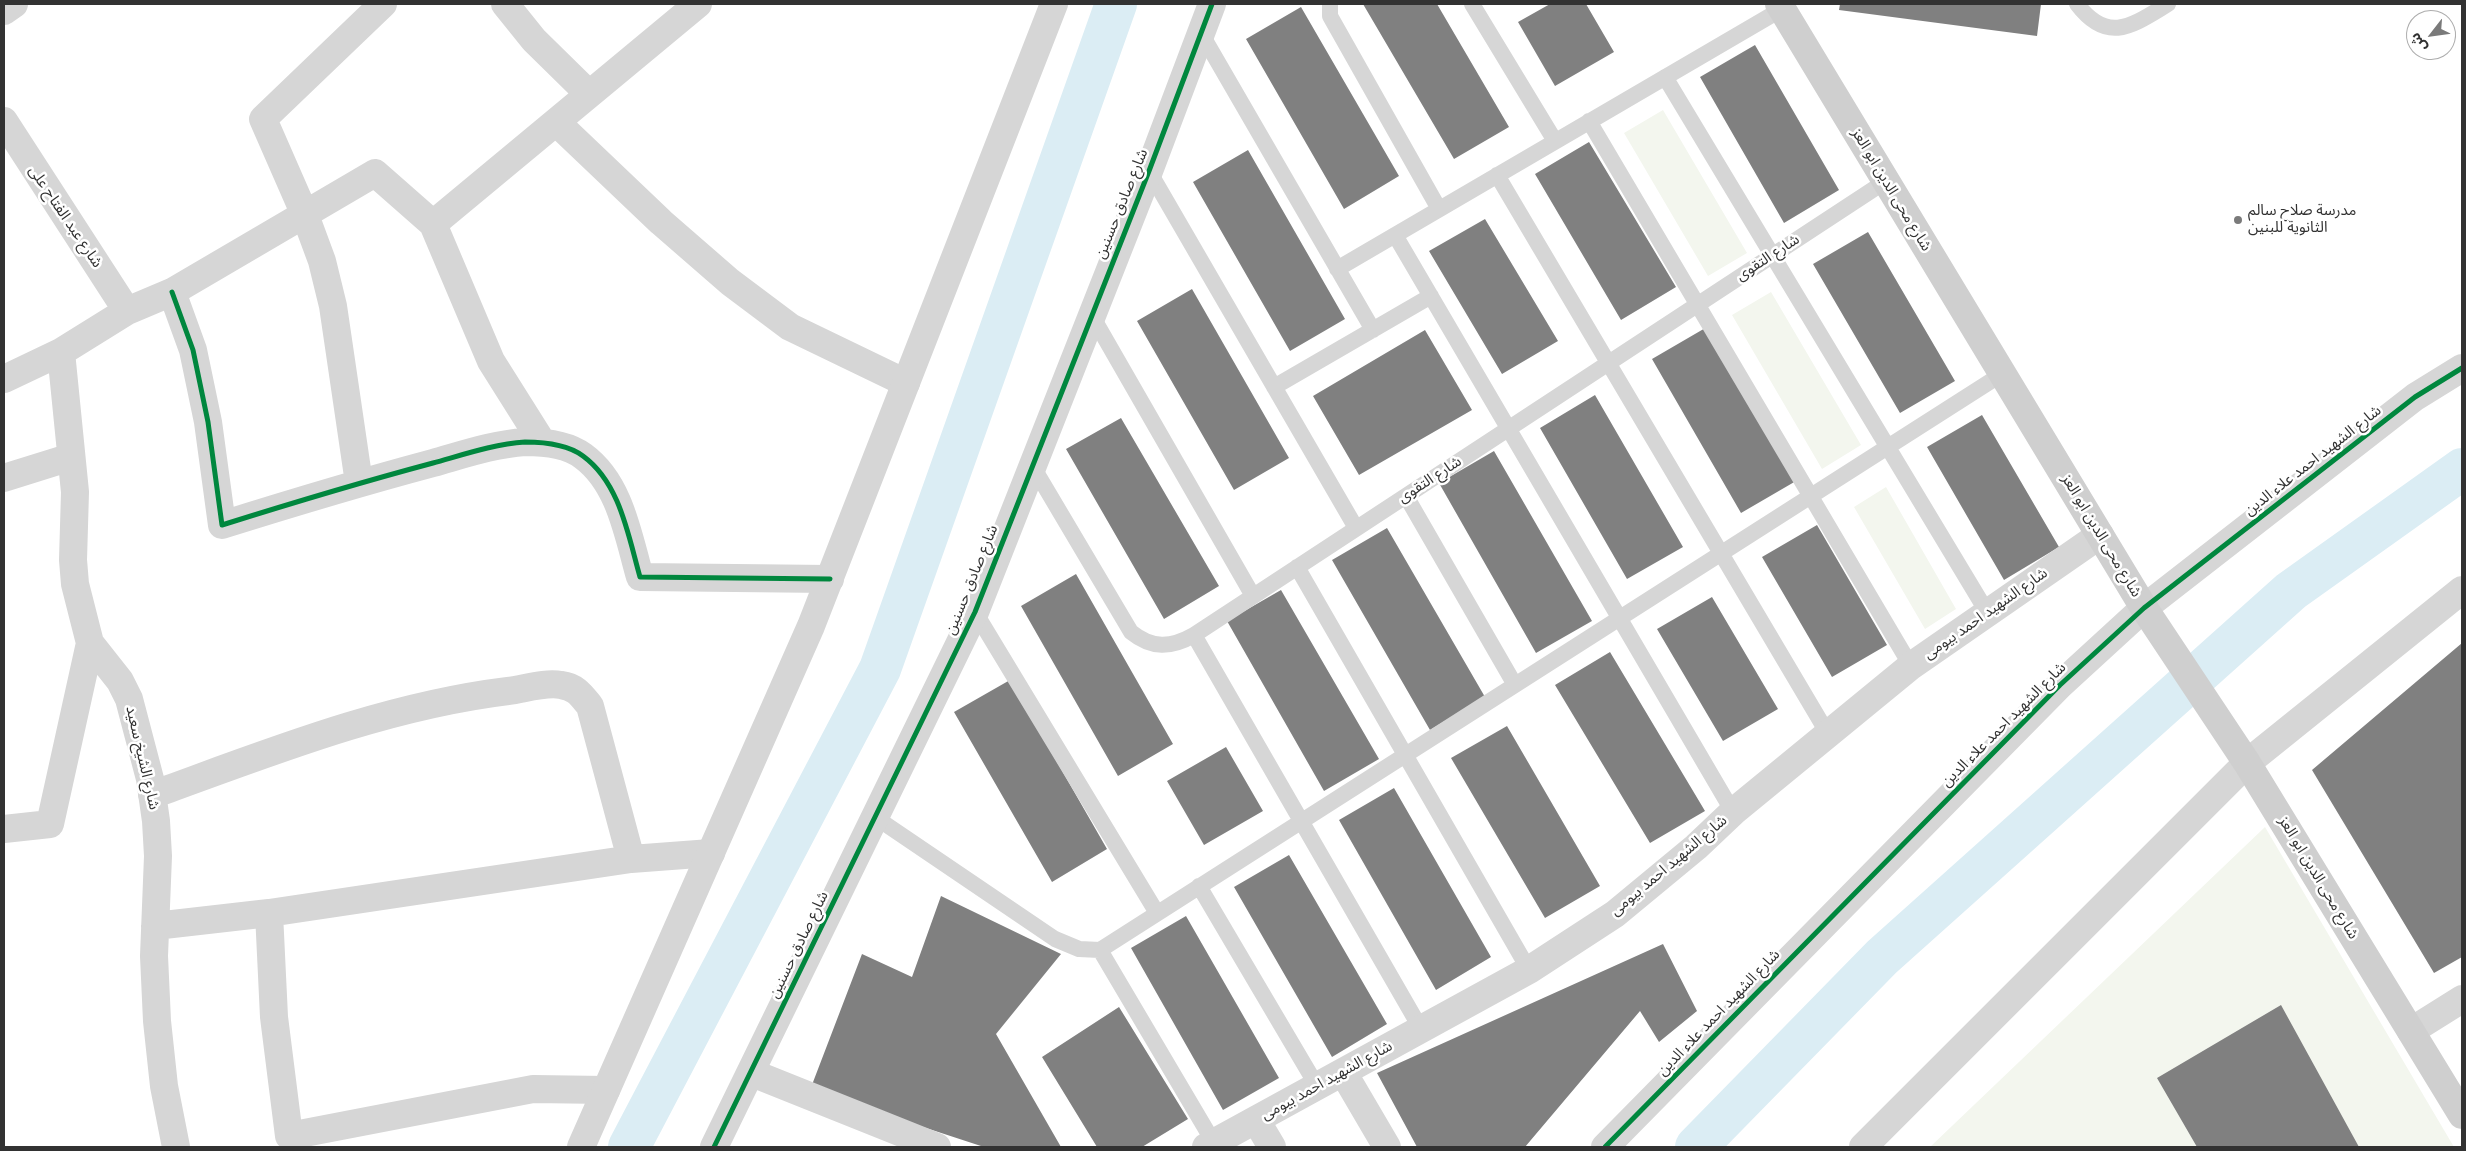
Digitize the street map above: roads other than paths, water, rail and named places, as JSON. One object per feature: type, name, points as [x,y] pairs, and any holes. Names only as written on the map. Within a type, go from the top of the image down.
[{"type":"main road","name":"شارع محى الدين ابو العز","points":[[1780,6],[2144,608],[2248,763],[2462,1115]]},
{"type":"street","points":[[4,11],[14,4]]},
{"type":"street","points":[[359,483],[334,306],[322,261],[305,215],[263,120],[383,4]]},
{"type":"street","points":[[504,4],[534,40],[589,94]]},
{"type":"street","points":[[434,224],[698,4]]},
{"type":"street","points":[[581,1147],[830,580],[1054,4]]},
{"type":"street","name":"شارع صادق حسنين","points":[[714,1147],[752,1073],[975,612],[1149,171],[1212,4]]},
{"type":"street","name":"شارع عبد الفتاح على","points":[[4,121],[127,311]]},
{"type":"street","points":[[556,122],[661,222],[730,282],[790,327],[906,384]]},
{"type":"street","points":[[4,380],[61,352],[127,311],[172,292],[375,173],[434,224],[491,361],[542,442]]},
{"type":"street","points":[[172,292],[195,359],[208,422],[222,525],[359,483],[474,452],[523,442],[542,442],[565,447],[583,456],[609,483],[624,522],[640,577],[830,580]]},
{"type":"street","name":"شارع الشيخ سعيد","points":[[61,352],[75,492],[73,560],[75,584],[90,643],[120,681],[129,699],[152,796],[158,856],[155,926],[157,1022],[164,1086],[176,1147]]},
{"type":"street","name":"شارع الشهيد احمد علاء الدين","points":[[1606,1147],[2046,699],[2144,608],[2415,397],[2462,368]]},
{"type":"street","points":[[4,478],[71,457]]},
{"type":"street","name":"شارع الشهيد احمد بيومى","points":[[1210,1145],[1529,970],[1615,914],[1696,847],[1733,812],[1912,666],[2100,535]]},
{"type":"street","points":[[1863,1147],[2248,763],[2462,590]]},
{"type":"street","points":[[4,830],[50,824],[90,643]]},
{"type":"street","points":[[152,796],[296,743],[383,717],[468,696],[560,684],[578,690],[590,706],[631,859]]},
{"type":"street","points":[[155,926],[269,913],[631,859],[711,854]]},
{"type":"street","points":[[269,913],[274,1017],[289,1136],[533,1089],[606,1090]]},
{"type":"street","points":[[2411,1031],[2462,1000]]},
{"type":"street","points":[[1343,1072],[1387,1147]]},
{"type":"street","points":[[752,1073],[938,1147]]},
{"type":"street","points":[[1256,1120],[1272,1147]]},
{"type":"lane","points":[[1330,4],[1330,16],[1439,209]]},
{"type":"lane","points":[[1472,4],[1555,141]]},
{"type":"lane","points":[[2077,4],[2089,19],[2099,25],[2122,28],[2132,26],[2168,4]]},
{"type":"lane","points":[[1337,269],[1666,77],[1780,6]]},
{"type":"lane","points":[[1201,33],[1373,330]]},
{"type":"lane","points":[[1666,77],[1987,612]]},
{"type":"lane","points":[[1589,121],[1912,666]]},
{"type":"lane","points":[[1149,171],[1356,528]]},
{"type":"lane","points":[[1497,175],[1828,734]]},
{"type":"lane","name":"شارع التقوى","points":[[1032,464],[1131,632],[1150,644],[1172,645],[1194,635],[1886,181]]},
{"type":"lane","points":[[1396,235],[1733,812]]},
{"type":"lane","points":[[1274,387],[1431,296]]},
{"type":"lane","points":[[1091,314],[1253,596]]},
{"type":"lane","points":[[875,817],[1055,939],[1079,949],[1100,950],[2002,374]]},
{"type":"lane","points":[[1406,496],[1515,685]]},
{"type":"lane","points":[[1296,568],[1529,970]]},
{"type":"lane","points":[[975,612],[1158,913]]},
{"type":"lane","points":[[1194,635],[1421,1029]]},
{"type":"lane","points":[[1199,886],[1317,1086]]},
{"type":"lane","points":[[1100,950],[1210,1145]]},
{"type":"waterway","points":[[629,1147],[880,669],[1116,4]]},
{"type":"waterway","points":[[1696,1147],[1882,957],[2291,591],[2462,469]]},
{"type":"place","name":"مدرسة صلاح سالم الثانوية للبنين","points":[[2238,220]]}]
